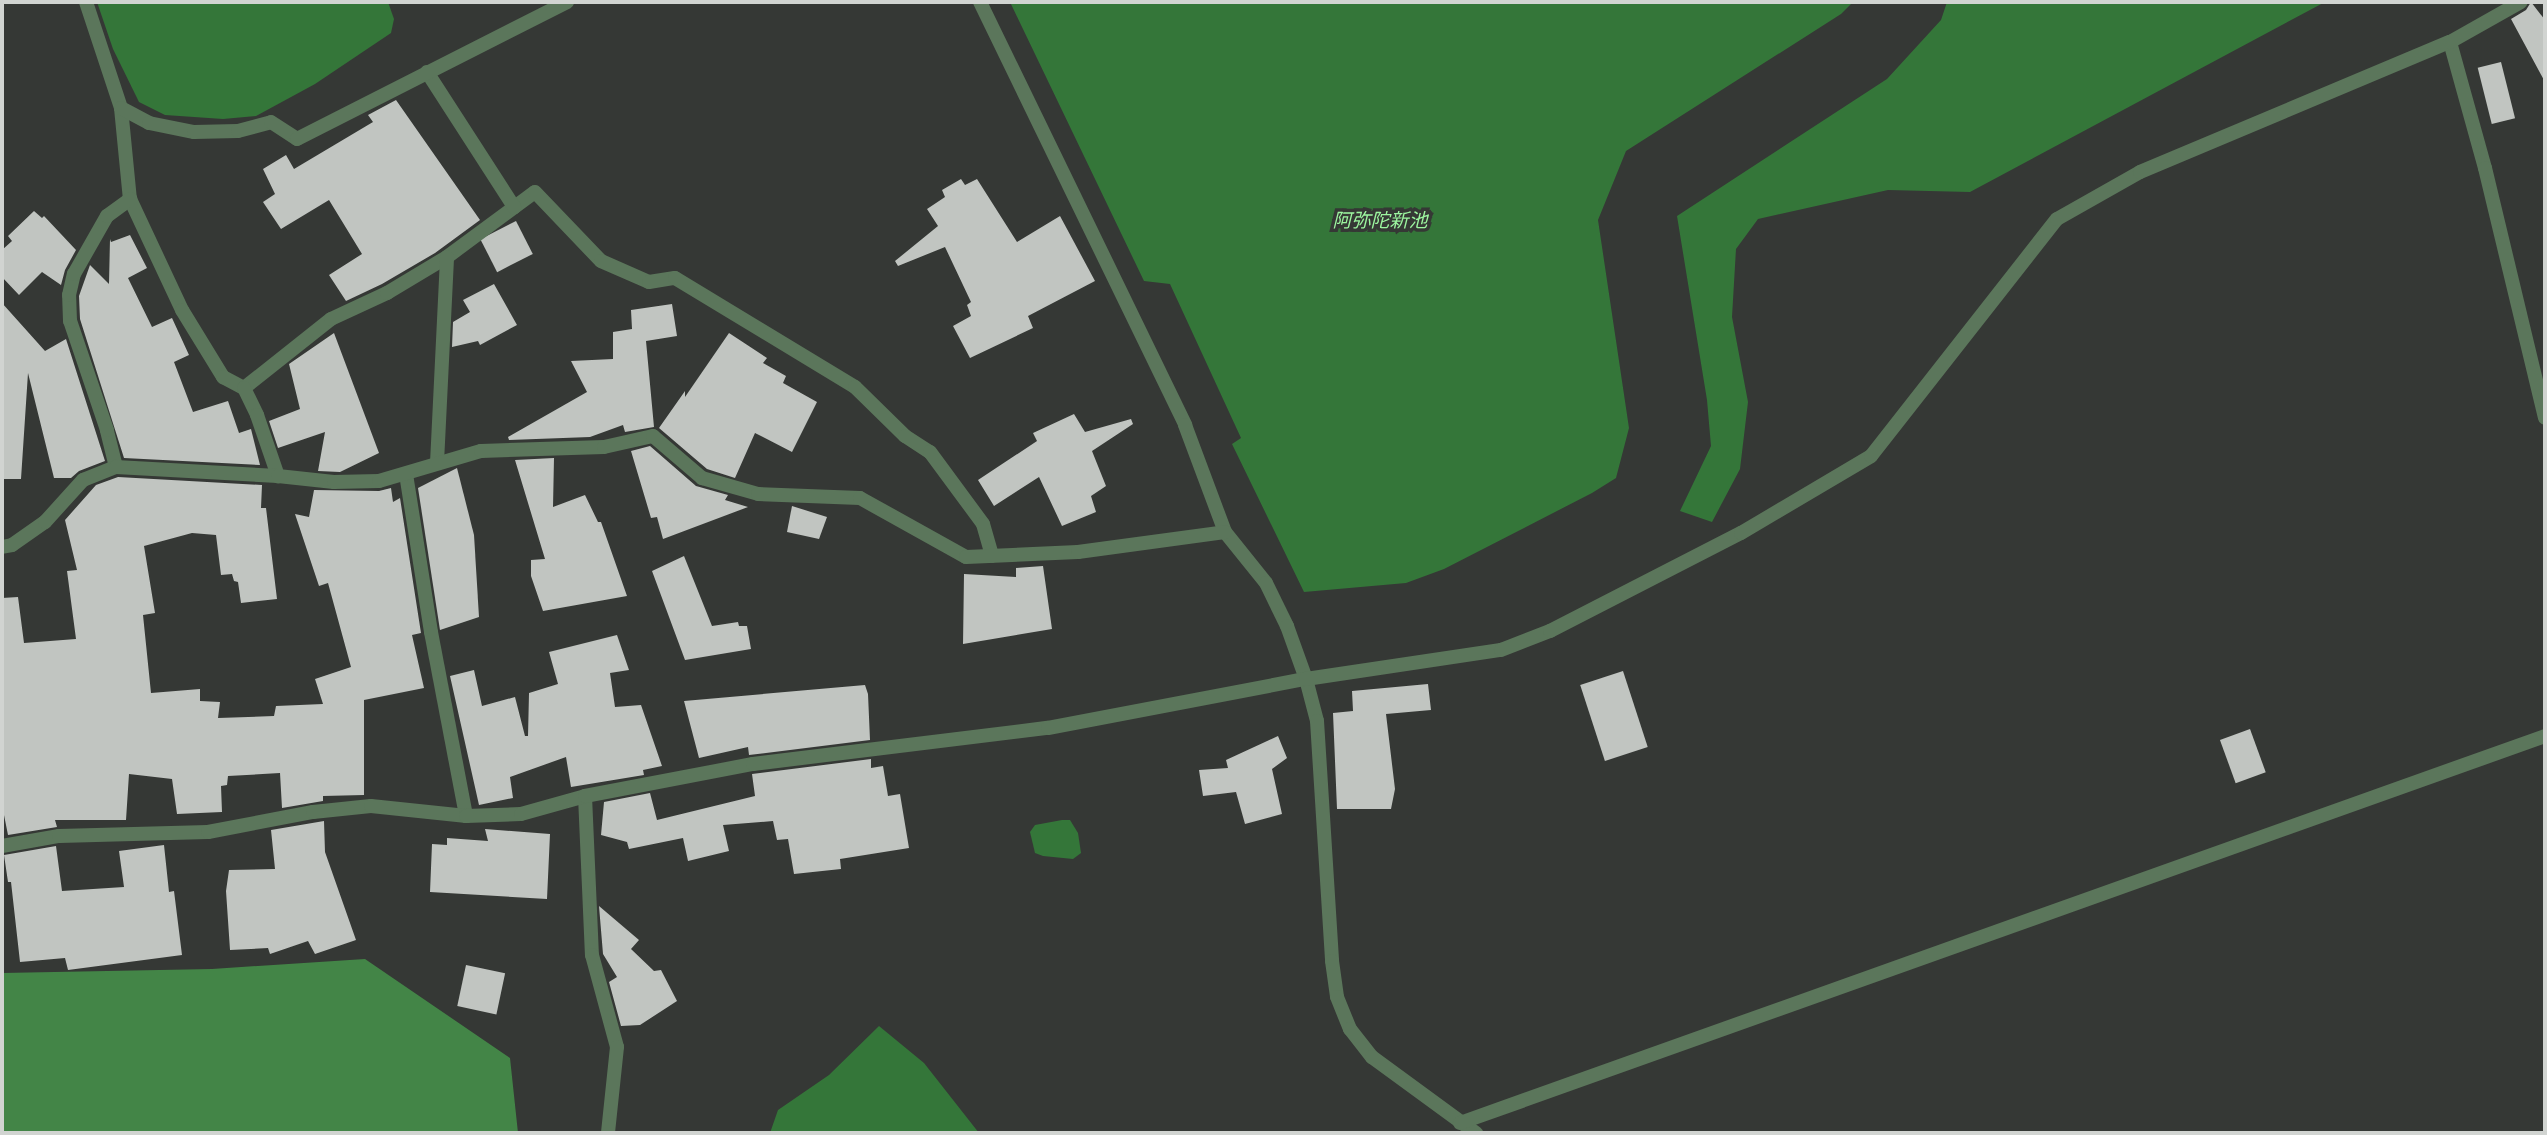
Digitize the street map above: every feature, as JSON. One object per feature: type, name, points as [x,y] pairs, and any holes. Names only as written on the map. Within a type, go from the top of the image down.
[{"type":"street","points":[[86,2],[121,107],[130,198],[182,310],[205,349],[223,377],[244,388],[257,415],[278,475]]},
{"type":"street","points":[[121,107],[149,123],[194,132],[239,131],[271,122],[298,139],[567,2]]},
{"type":"street","points":[[981,2],[1185,425],[1225,532],[1266,583],[1287,626],[1317,721],[1337,997],[1350,1029],[1372,1056],[1476,1133]]},
{"type":"street","points":[[2,846],[59,836],[208,832],[313,812],[372,806],[466,816],[521,814],[585,796],[753,764],[1048,728],[1306,680],[1501,650],[1550,631],[1741,533],[1871,456],[2057,219],[2140,172],[2451,42],[2521,2]]},
{"type":"street","points":[[2451,42],[2485,168],[2545,418]]},
{"type":"street","points":[[427,72],[514,207]]},
{"type":"street","points":[[244,388],[331,319],[387,293],[447,257],[535,192],[601,261],[649,282],[675,278],[855,387],[905,436],[930,452],[983,524],[992,556]]},
{"type":"street","points":[[116,467],[107,430],[70,321],[69,295],[74,274],[107,216],[130,198]]},
{"type":"street","points":[[437,463],[447,257]]},
{"type":"street","points":[[2,547],[12,545],[45,522],[83,480],[116,467],[278,475],[334,482],[379,481],[481,451],[604,447],[653,436],[702,478],[758,494],[860,498],[966,557],[1078,552],[1225,532]]},
{"type":"street","points":[[407,474],[431,632],[466,816]]},
{"type":"street","points":[[1460,1123],[2545,736]]},
{"type":"street","points":[[585,796],[592,955],[617,1047],[608,1133]]},
{"type":"shaded area","points":[[365,959],[510,1058],[518,1133],[2,1133],[2,973],[212,969]]},
{"type":"water","points":[[97,2],[388,2],[394,19],[391,33],[315,84],[256,116],[223,119],[165,115],[139,102],[113,49]]},
{"type":"water","name":"阿弥陀新池","points":[[1010,2],[1853,2],[1841,14],[1626,151],[1598,220],[1629,428],[1616,478],[1444,569],[1406,583],[1304,592],[1232,444],[1241,438],[1170,284],[1144,281]]},
{"type":"water","points":[[1947,2],[2325,2],[1970,192],[1888,190],[1758,219],[1736,249],[1732,317],[1748,402],[1740,469],[1712,522],[1680,511],[1711,446],[1707,400],[1677,216],[1887,79],[1941,20]]},
{"type":"water","points":[[1070,820],[1078,833],[1081,853],[1073,859],[1035,853],[1030,832],[1035,825]]},
{"type":"water","points":[[879,1026],[924,1063],[979,1133],[770,1133],[778,1110],[829,1075]]},
{"type":"building","points":[[2531,2],[2545,20],[2545,82],[2511,19],[2526,10]]},
{"type":"building","points":[[2501,62],[2515,118],[2492,124],[2478,68]]},
{"type":"building","points":[[396,100],[480,220],[435,253],[382,284],[346,301],[329,275],[362,254],[329,200],[281,229],[263,202],[275,194],[263,169],[286,155],[294,169],[373,122],[368,115]]},
{"type":"building","points":[[961,179],[965,185],[977,179],[1017,242],[1060,216],[1095,281],[1028,316],[1033,328],[970,358],[953,326],[971,316],[967,305],[971,302],[945,247],[898,266],[895,261],[938,226],[927,209],[945,197],[942,190]]},
{"type":"building","points":[[34,211],[42,218],[44,216],[76,250],[65,270],[61,285],[42,272],[19,295],[2,277],[2,250],[12,241],[8,236]]},
{"type":"building","points":[[516,221],[533,254],[497,272],[480,239]]},
{"type":"building","points":[[130,235],[147,268],[128,278],[152,327],[172,318],[189,355],[174,362],[193,412],[228,401],[239,433],[251,429],[260,465],[124,458],[80,319],[79,296],[90,265],[109,284],[110,239],[111,242]]},
{"type":"building","points":[[494,284],[517,325],[480,345],[478,341],[452,347],[453,322],[470,312],[463,300]]},
{"type":"building","points":[[2,303],[45,351],[66,339],[105,461],[79,471],[71,478],[54,478],[28,373],[21,479],[2,479]]},
{"type":"building","points":[[672,304],[677,336],[646,341],[654,427],[625,432],[623,425],[590,437],[509,440],[508,437],[587,392],[571,361],[613,359],[613,332],[632,329],[631,310]]},
{"type":"building","points":[[334,333],[379,453],[340,472],[318,471],[325,432],[278,448],[269,421],[300,409],[289,364]]},
{"type":"building","points":[[729,333],[767,358],[763,363],[786,376],[783,383],[817,402],[792,452],[755,433],[735,478],[707,469],[659,428],[685,391],[685,397]]},
{"type":"building","points":[[1074,414],[1085,432],[1131,419],[1133,424],[1092,451],[1106,486],[1091,496],[1096,512],[1062,526],[1039,477],[994,506],[978,480],[1037,441],[1033,433]]},
{"type":"building","points":[[650,446],[696,486],[728,495],[725,500],[748,507],[663,539],[657,517],[651,518],[631,451]]},
{"type":"building","points":[[554,458],[553,507],[585,495],[598,522],[601,522],[627,596],[543,611],[531,576],[531,560],[545,559],[515,460]]},
{"type":"building","points":[[457,468],[474,535],[479,617],[440,630],[418,488]]},
{"type":"building","points":[[118,477],[262,485],[261,508],[266,508],[277,599],[241,603],[238,582],[234,581],[232,574],[221,575],[216,535],[192,533],[144,546],[155,613],[143,615],[151,693],[200,689],[200,701],[220,702],[218,718],[274,716],[276,706],[323,704],[315,679],[351,667],[328,583],[319,586],[295,514],[309,517],[314,490],[379,491],[391,488],[393,502],[400,498],[421,633],[412,635],[424,688],[364,700],[364,795],[323,796],[323,801],[282,808],[280,773],[228,776],[227,785],[221,786],[222,812],[177,814],[172,779],[129,774],[126,820],[55,820],[57,827],[8,835],[2,805],[2,598],[18,597],[24,643],[76,639],[67,571],[77,570],[65,520],[96,485]]},
{"type":"building","points":[[792,506],[827,517],[819,539],[787,532]]},
{"type":"building","points":[[684,556],[712,626],[738,622],[739,626],[747,626],[751,649],[685,660],[652,571]]},
{"type":"building","points":[[1043,566],[1052,629],[963,644],[964,574],[1016,577],[1016,568]]},
{"type":"building","points":[[617,635],[629,670],[610,673],[615,707],[641,705],[662,766],[643,770],[644,775],[571,787],[566,757],[510,777],[513,798],[479,805],[450,676],[474,670],[482,706],[515,697],[525,736],[528,736],[529,693],[558,684],[549,652]]},
{"type":"building","points":[[1623,671],[1648,747],[1605,761],[1580,685]]},
{"type":"building","points":[[1428,684],[1431,710],[1386,714],[1395,789],[1391,809],[1337,809],[1333,713],[1353,711],[1352,691]]},
{"type":"building","points":[[865,685],[868,694],[870,740],[749,755],[748,747],[699,758],[684,701]]},
{"type":"building","points":[[2250,729],[2266,772],[2236,783],[2220,740]]},
{"type":"building","points":[[1278,736],[1287,758],[1272,769],[1282,814],[1245,824],[1236,792],[1203,796],[1199,770],[1228,768],[1226,760]]},
{"type":"building","points":[[871,759],[871,768],[883,766],[888,796],[900,794],[909,848],[840,859],[841,869],[794,874],[788,839],[777,840],[773,821],[723,825],[729,851],[688,861],[683,838],[629,849],[627,842],[601,835],[604,802],[650,793],[657,820],[755,796],[752,774]]},
{"type":"building","points":[[324,821],[325,852],[356,940],[315,954],[308,941],[270,954],[268,948],[230,950],[226,891],[229,870],[275,869],[271,830]]},
{"type":"building","points":[[485,829],[550,834],[547,899],[430,892],[432,844],[447,845],[447,838],[488,841]]},
{"type":"building","points":[[164,845],[169,892],[174,891],[182,955],[68,970],[65,958],[20,962],[11,882],[8,882],[4,855],[56,846],[62,891],[124,887],[119,851]]},
{"type":"building","points":[[599,906],[639,940],[631,949],[654,971],[661,970],[677,1001],[640,1025],[621,1026],[609,982],[617,977],[603,954]]},
{"type":"building","points":[[466,965],[505,973],[496,1014],[457,1006]]}]
